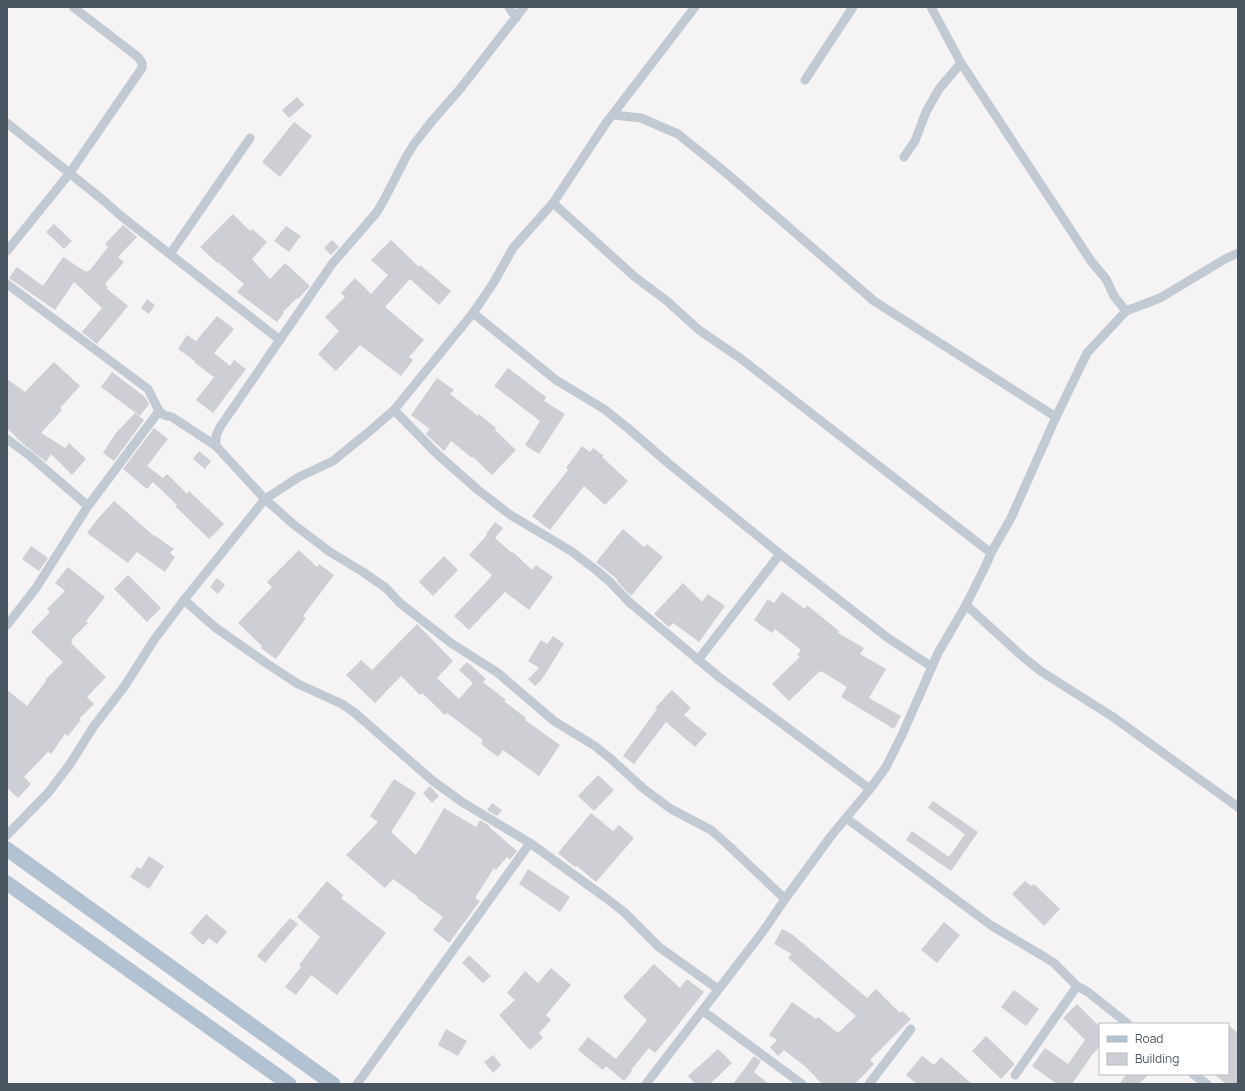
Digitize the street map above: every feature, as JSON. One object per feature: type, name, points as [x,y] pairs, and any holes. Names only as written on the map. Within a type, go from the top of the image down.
[{"type":"main road","points":[[7,849],[333,1084]]},
{"type":"main road","points":[[7,883],[289,1084]]},
{"type":"street","points":[[7,252],[69,174],[142,68],[142,64],[138,57],[73,7]]},
{"type":"street","points":[[510,7],[516,18]]},
{"type":"street","points":[[216,446],[216,436],[220,427],[332,264],[377,212],[414,144],[460,89],[524,7]]},
{"type":"street","points":[[7,835],[43,798],[70,764],[94,726],[124,687],[154,640],[265,499],[299,477],[333,461],[394,410],[473,313],[494,282],[513,248],[553,203],[613,115],[695,7]]},
{"type":"street","points":[[805,80],[853,7]]},
{"type":"street","points":[[931,7],[961,64],[1092,261],[1106,279],[1114,296],[1126,311]]},
{"type":"street","points":[[904,157],[915,141],[926,112],[939,89],[961,64]]},
{"type":"street","points":[[613,115],[642,118],[678,134],[725,172],[874,300],[1056,417]]},
{"type":"street","points":[[7,123],[69,174],[280,340]]},
{"type":"street","points":[[170,254],[250,138]]},
{"type":"street","points":[[553,203],[634,277],[667,301],[699,330],[740,358],[990,553]]},
{"type":"street","points":[[646,1084],[718,989],[730,976],[831,836],[870,789],[886,767],[902,736],[938,653],[966,605],[986,565],[990,553],[1011,518],[1086,353],[1126,311],[1160,298],[1224,259],[1238,253]]},
{"type":"street","points":[[7,284],[148,389],[159,411],[164,415],[172,417],[216,446],[265,499],[319,545],[386,588],[400,603],[452,644],[498,673],[554,721],[595,746],[644,789],[671,809],[711,830],[785,899]]},
{"type":"street","points":[[473,313],[556,380],[604,409],[668,464],[780,554],[888,638],[932,667]]},
{"type":"street","points":[[394,410],[436,453],[478,490],[509,514],[571,552],[596,570],[629,602],[719,678],[870,789]]},
{"type":"street","points":[[7,625],[36,588],[88,506],[159,411]]},
{"type":"street","points":[[7,439],[30,456],[88,506]]},
{"type":"street","points":[[698,660],[780,554]]},
{"type":"street","points":[[184,600],[216,628],[298,684],[342,704],[355,713],[433,781],[462,802],[530,843],[606,898],[624,912],[659,947],[718,989]]},
{"type":"street","points":[[966,605],[1023,657],[1042,672],[1114,717],[1238,807]]},
{"type":"street","points":[[846,818],[992,926],[1054,963],[1077,986],[1088,992],[1127,1023]]},
{"type":"street","points":[[357,1084],[530,843]]},
{"type":"street","points":[[1016,1075],[1077,986]]},
{"type":"street","points":[[702,1010],[802,1084]]},
{"type":"street","points":[[869,1084],[911,1029]]},
{"type":"street","points":[[1194,1075],[1207,1084]]},
{"type":"building","points":[[297,97],[304,105],[289,118],[282,110]]},
{"type":"building","points":[[294,122],[312,136],[280,177],[262,162]]},
{"type":"building","points":[[233,214],[250,231],[252,229],[267,242],[252,259],[270,279],[285,263],[310,286],[283,312],[284,313],[277,322],[237,292],[244,284],[218,262],[217,263],[200,247]]},
{"type":"building","points":[[54,224],[72,241],[64,249],[46,232]]},
{"type":"building","points":[[123,225],[137,237],[118,257],[124,262],[105,284],[108,287],[107,289],[128,306],[97,344],[82,332],[102,308],[74,282],[55,310],[9,278],[17,267],[43,286],[63,257],[86,272],[90,270],[108,247],[105,244]]},
{"type":"building","points":[[286,226],[301,236],[289,252],[274,241]]},
{"type":"building","points":[[332,240],[339,247],[331,255],[324,248]]},
{"type":"building","points":[[391,240],[419,267],[420,265],[451,291],[439,305],[410,279],[385,307],[424,340],[409,357],[413,360],[401,376],[360,345],[336,371],[318,354],[339,331],[325,317],[345,297],[341,293],[355,278],[371,294],[388,275],[371,260]]},
{"type":"building","points":[[147,299],[155,305],[149,314],[141,308]]},
{"type":"building","points":[[217,316],[234,329],[214,353],[230,366],[234,360],[246,369],[213,413],[196,400],[214,377],[178,349],[187,335],[196,341]]},
{"type":"building","points":[[54,362],[80,386],[60,408],[62,410],[41,433],[65,448],[69,443],[86,459],[72,475],[51,454],[46,462],[22,443],[7,428],[7,379],[25,392]]},
{"type":"building","points":[[508,368],[546,397],[544,401],[565,414],[539,454],[525,445],[540,421],[494,386]]},
{"type":"building","points":[[112,372],[145,397],[149,404],[140,416],[101,387]]},
{"type":"building","points":[[437,378],[454,390],[450,394],[496,428],[495,430],[516,450],[492,475],[473,457],[472,458],[451,441],[444,451],[426,434],[430,429],[411,415]]},
{"type":"building","points":[[135,413],[144,420],[114,461],[103,453],[116,433]]},
{"type":"building","points":[[154,428],[168,439],[147,466],[163,478],[167,474],[187,494],[189,491],[224,524],[209,539],[153,482],[147,489],[123,469]]},
{"type":"building","points":[[582,446],[590,452],[593,448],[604,456],[602,457],[628,481],[605,505],[584,486],[550,530],[532,516],[568,470],[566,468]]},
{"type":"building","points":[[199,451],[211,461],[205,469],[193,459]]},
{"type":"building","points":[[114,501],[154,536],[174,549],[170,553],[175,557],[165,572],[137,552],[128,563],[87,533]]},
{"type":"building","points":[[495,522],[503,528],[495,538],[532,570],[536,565],[553,577],[529,610],[505,592],[469,630],[454,616],[492,575],[469,555],[487,535],[486,534]]},
{"type":"building","points":[[623,529],[644,547],[647,544],[663,557],[631,596],[617,581],[618,580],[596,562]]},
{"type":"building","points":[[31,546],[48,558],[39,571],[22,559]]},
{"type":"building","points":[[299,550],[317,567],[319,564],[334,575],[303,616],[306,618],[276,659],[261,648],[262,646],[238,623],[272,587],[267,582]]},
{"type":"building","points":[[444,556],[458,570],[433,596],[419,582]]},
{"type":"building","points":[[68,567],[105,597],[86,621],[88,623],[71,640],[73,642],[71,643],[106,677],[87,697],[94,704],[79,719],[81,720],[68,736],[65,734],[51,754],[48,752],[24,777],[31,784],[18,798],[7,788],[7,690],[27,706],[46,681],[45,680],[63,662],[31,632],[50,612],[47,609],[65,591],[55,583]]},
{"type":"building","points":[[128,575],[161,608],[147,622],[114,589]]},
{"type":"building","points":[[217,578],[225,585],[218,594],[210,587]]},
{"type":"building","points":[[683,583],[702,602],[708,594],[725,606],[699,642],[673,623],[669,627],[654,614]]},
{"type":"building","points":[[782,592],[805,609],[807,605],[839,631],[838,633],[864,648],[860,654],[886,669],[869,698],[901,716],[894,729],[841,697],[847,687],[821,671],[789,701],[772,684],[800,657],[797,655],[801,650],[775,629],[772,633],[754,620],[768,599],[774,603]]},
{"type":"building","points":[[417,624],[453,661],[437,678],[459,699],[473,683],[459,670],[467,662],[486,679],[483,682],[526,718],[525,720],[560,745],[539,776],[503,750],[498,757],[481,744],[483,740],[447,713],[445,715],[422,693],[420,695],[401,676],[375,703],[346,675],[361,660],[372,670]]},
{"type":"building","points":[[553,636],[564,644],[542,679],[535,686],[528,679],[539,668],[528,661],[541,640],[547,644]]},
{"type":"building","points":[[672,690],[691,708],[684,715],[707,734],[695,747],[666,722],[634,764],[623,756],[657,709],[655,708]]},
{"type":"building","points":[[598,775],[614,790],[594,811],[578,796]]},
{"type":"building","points":[[394,779],[416,793],[391,832],[416,855],[444,808],[476,827],[480,820],[490,826],[489,827],[517,851],[510,860],[507,857],[496,870],[494,868],[475,898],[480,901],[449,943],[433,930],[443,917],[393,879],[385,888],[346,855],[378,822],[370,816]]},
{"type":"building","points":[[430,786],[439,796],[432,803],[423,793]]},
{"type":"building","points":[[933,801],[978,832],[951,871],[906,840],[912,831],[949,857],[965,834],[928,808]]},
{"type":"building","points":[[492,803],[502,810],[497,816],[487,810]]},
{"type":"building","points":[[591,813],[613,831],[619,825],[634,838],[596,882],[558,853]]},
{"type":"building","points":[[149,856],[164,866],[149,889],[130,877],[137,867],[141,869]]},
{"type":"building","points":[[528,869],[570,897],[560,912],[519,884]]},
{"type":"building","points":[[327,881],[343,895],[341,898],[386,933],[337,995],[311,975],[296,995],[285,987],[301,967],[299,965],[320,937],[297,917]]},
{"type":"building","points":[[1025,881],[1031,886],[1034,884],[1060,909],[1044,926],[1012,894]]},
{"type":"building","points":[[206,914],[227,932],[217,944],[209,938],[203,945],[190,933]]},
{"type":"building","points":[[290,918],[298,924],[265,963],[257,956]]},
{"type":"building","points":[[944,922],[960,935],[937,963],[921,950]]},
{"type":"building","points":[[782,929],[793,935],[867,998],[876,989],[900,1013],[902,1011],[911,1019],[870,1060],[874,1064],[855,1084],[822,1084],[806,1067],[784,1050],[778,1056],[770,1047],[777,1040],[769,1035],[792,1002],[816,1019],[818,1017],[838,1033],[856,1016],[788,958],[792,954],[774,944]]},
{"type":"building","points":[[469,955],[491,976],[483,983],[462,963]]},
{"type":"building","points":[[654,964],[680,988],[687,979],[704,992],[655,1053],[649,1048],[624,1081],[606,1066],[603,1070],[578,1050],[588,1037],[616,1059],[647,1020],[623,997]]},
{"type":"building","points":[[551,968],[571,985],[546,1015],[551,1020],[539,1033],[543,1038],[530,1050],[499,1015],[515,1000],[507,993],[525,971],[538,983]]},
{"type":"building","points":[[1014,990],[1039,1009],[1026,1026],[1001,1007]]},
{"type":"building","points":[[1077,1004],[1099,1026],[1099,1047],[1072,1084],[1057,1084],[1032,1066],[1045,1048],[1068,1064],[1085,1040],[1063,1018]]},
{"type":"building","points":[[1229,1026],[1238,1033],[1238,1084],[1226,1084],[1215,1075],[1229,1075]]},
{"type":"building","points":[[446,1029],[467,1041],[458,1056],[438,1045]]},
{"type":"building","points":[[986,1036],[1015,1064],[1001,1079],[972,1051]]},
{"type":"building","points":[[718,1049],[732,1063],[710,1084],[695,1084],[688,1076]]},
{"type":"building","points":[[493,1055],[501,1065],[493,1073],[484,1062]]},
{"type":"building","points":[[754,1056],[761,1061],[754,1072],[769,1084],[733,1084]]},
{"type":"building","points":[[922,1056],[934,1065],[941,1057],[972,1084],[917,1084],[906,1075]]},
{"type":"building","points":[[1126,1075],[1148,1075],[1139,1084],[1119,1084]]}]
